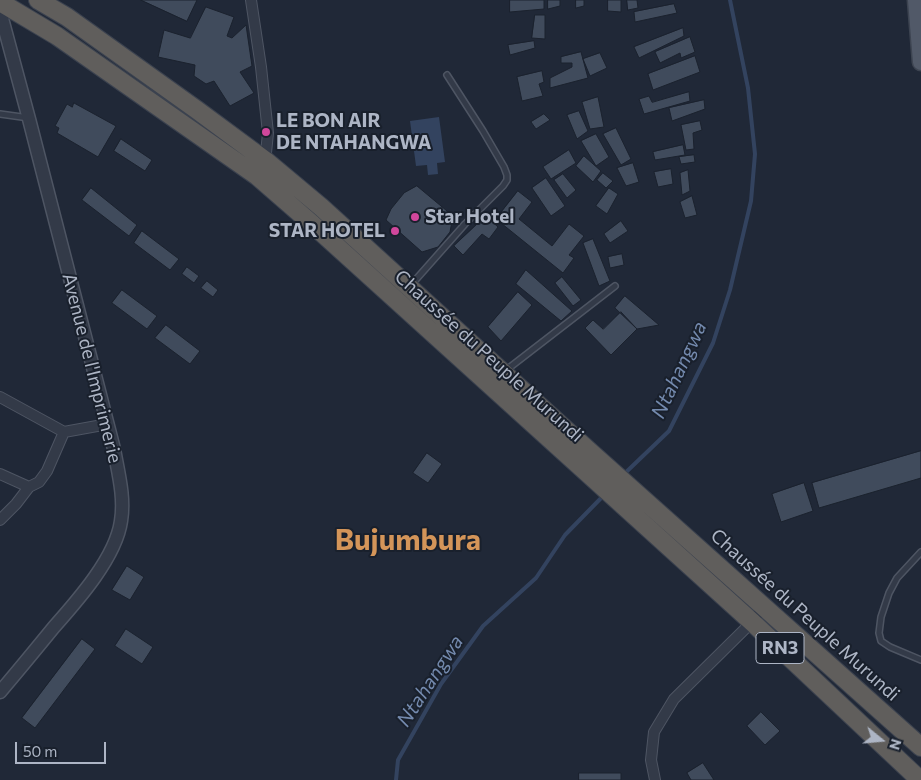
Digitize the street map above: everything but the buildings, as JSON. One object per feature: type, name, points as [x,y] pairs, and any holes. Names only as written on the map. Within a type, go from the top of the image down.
[{"type":"highway","name":"Chaussée du Peuple Murundi","points":[[38,0],[67,17],[197,110],[261,169],[311,223],[752,622],[920,780]]},
{"type":"highway","name":"Chaussée du Peuple Murundi","points":[[0,2],[57,36],[321,207],[647,504],[921,747]]},
{"type":"main road","points":[[916,0],[921,62]]},
{"type":"street","points":[[251,0],[268,133],[261,169]]},
{"type":"street","name":"Avenue de l'Imprimerie","points":[[0,11],[30,118],[108,424],[123,503],[117,538],[86,589],[0,692]]},
{"type":"street","points":[[0,396],[64,432],[108,424]]},
{"type":"street","points":[[0,520],[29,487],[39,482],[47,471],[64,432]]},
{"type":"street","points":[[0,474],[29,487]]},
{"type":"street","points":[[655,780],[651,760],[654,732],[674,699],[752,622],[764,606]]},
{"type":"lane","points":[[409,287],[507,180],[504,167],[447,75]]},
{"type":"lane","points":[[0,114],[30,118]]},
{"type":"lane","points":[[503,373],[615,286]]},
{"type":"lane","points":[[921,552],[897,578],[889,593],[881,617],[879,633],[881,642],[921,660]]},
{"type":"water","points":[[439,117],[445,162],[437,163],[438,174],[428,175],[427,165],[416,166],[410,121]]},
{"type":"waterway","name":"Ntahangwa","points":[[622,476],[669,431],[713,343],[730,290],[751,201],[755,154],[748,88],[730,0]]},
{"type":"waterway","name":"Ntahangwa","points":[[396,780],[398,760],[441,684],[483,626],[536,578],[565,535],[604,495]]},
{"type":"place","name":"LE BON AIR DE NTAHANGWA","points":[[266,132]]},
{"type":"place","name":"Star Hotel","points":[[415,217]]},
{"type":"place","name":"STAR HOTEL","points":[[395,231]]},
{"type":"district","name":"Bujumbura","points":[[408,540]]}]
